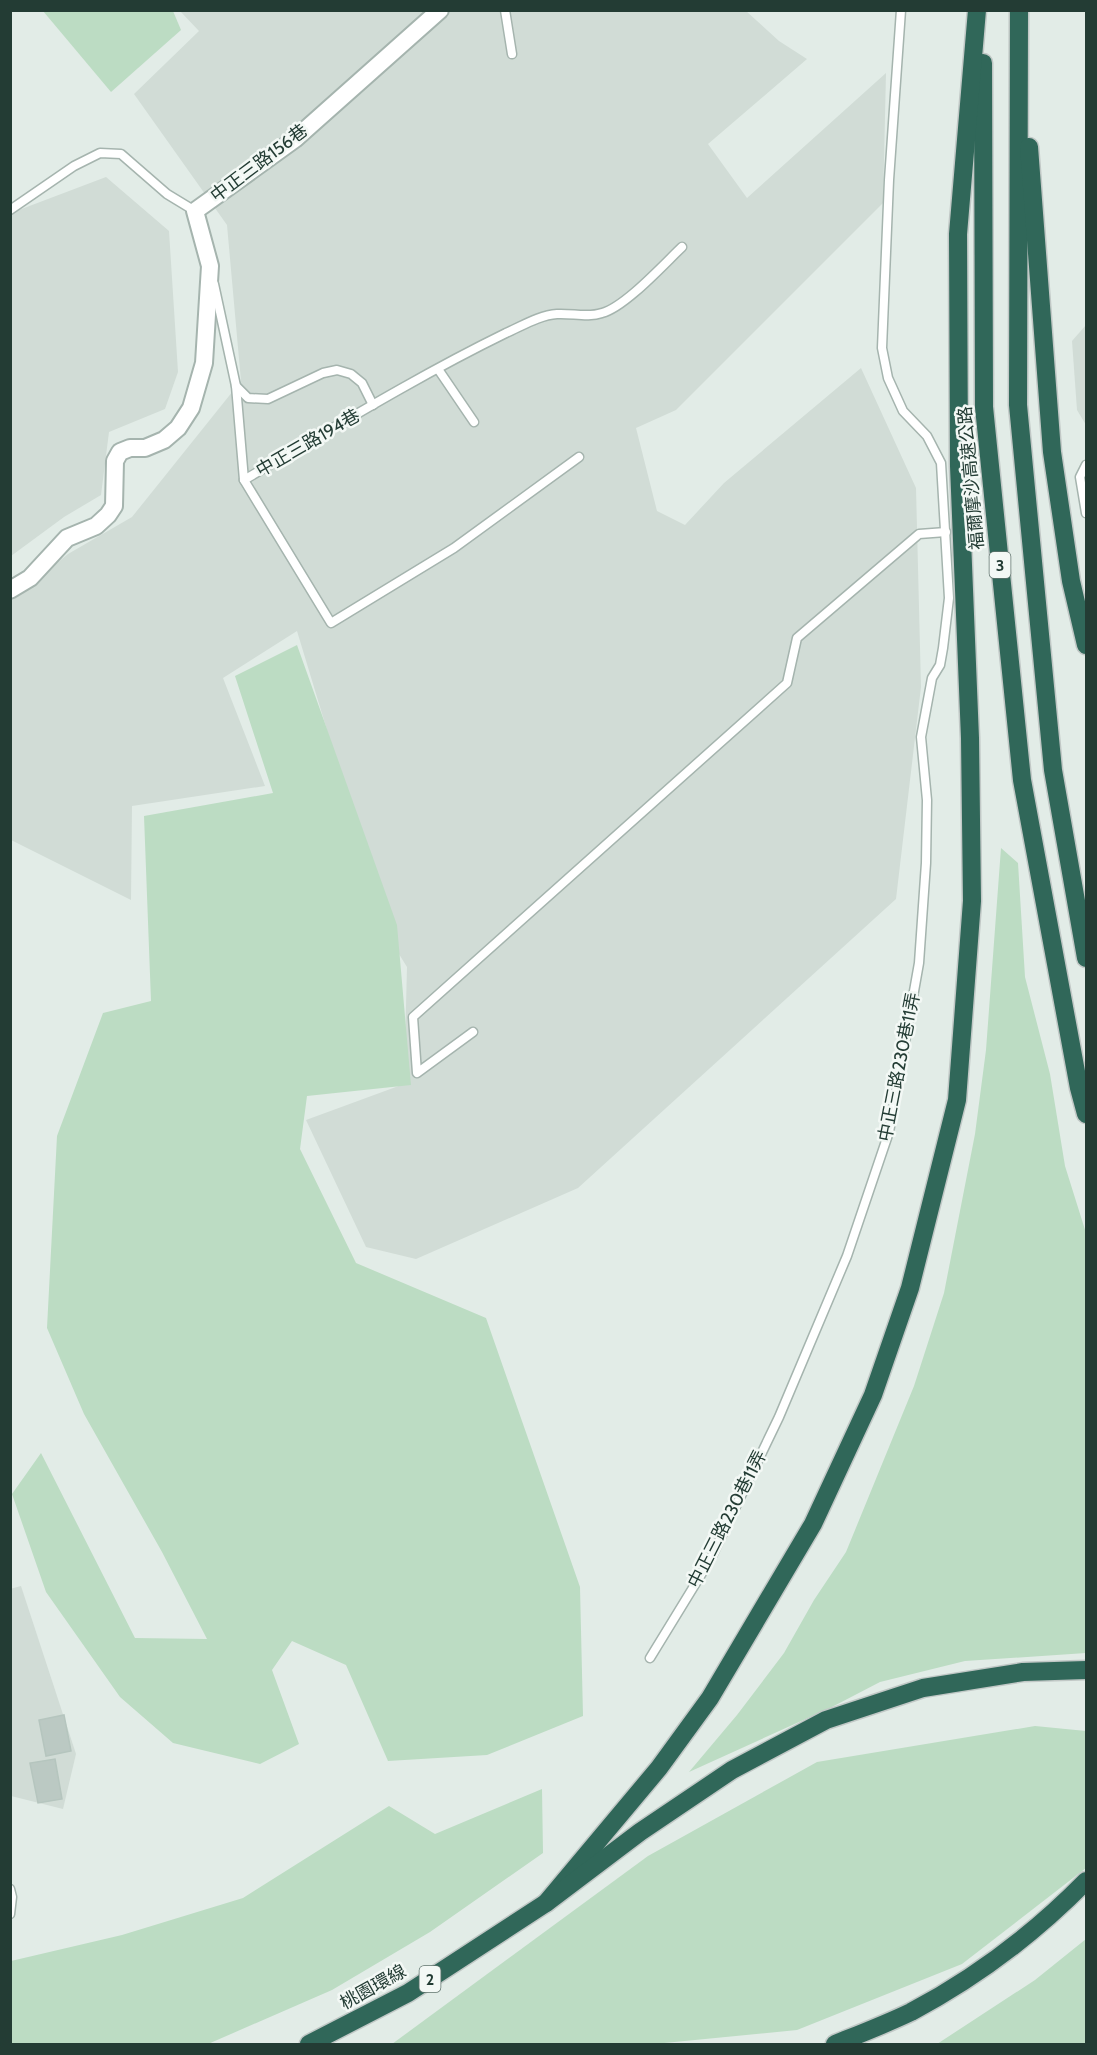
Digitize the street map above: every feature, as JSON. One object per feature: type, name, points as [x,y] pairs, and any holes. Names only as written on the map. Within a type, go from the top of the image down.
[{"type":"highway","points":[[546,1903],[659,1768],[710,1698],[813,1524],[873,1395],[910,1288],[957,1100],[972,901],[970,738],[958,466],[958,234],[976,10]]},
{"type":"highway","name":"福爾摩沙高速公路","points":[[983,10],[985,419],[1022,780],[1079,1088],[1086,1114]]},
{"type":"highway","points":[[1019,10],[1052,452],[1071,581],[1086,645]]},
{"type":"highway","name":"3","points":[[1019,10],[1018,405],[1053,770],[1086,958]]},
{"type":"highway","points":[[546,1903],[640,1832],[732,1770],[826,1720],[923,1688],[1023,1672],[1086,1670]]},
{"type":"highway","points":[[835,2044],[910,2012],[988,1966],[1052,1916],[1086,1881]]},
{"type":"highway","name":"桃園環線","points":[[309,2044],[408,1993],[546,1903]]},
{"type":"street","name":"中正三路156巷","points":[[10,590],[30,578],[68,538],[96,526],[108,515],[114,506],[115,461],[120,452],[130,448],[145,448],[164,441],[178,428],[191,408],[204,363],[210,266],[195,211],[295,138],[440,10]]},
{"type":"lane","points":[[505,10],[512,54]]},
{"type":"lane","name":"中正三路230巷11弄","points":[[650,1658],[710,1560],[779,1417],[847,1256],[889,1132],[919,963],[926,863],[927,800],[921,738],[932,678],[940,665],[949,598],[941,463],[927,436],[903,411],[888,378],[882,348],[889,180],[901,10]]},
{"type":"lane","points":[[10,210],[74,166],[100,153],[121,154],[167,194],[195,211]]},
{"type":"lane","name":"中正三路194巷","points":[[579,457],[454,548],[331,623],[244,480],[373,405],[530,321],[555,314],[605,313],[620,304],[682,247]]},
{"type":"lane","points":[[210,266],[236,386],[244,480]]},
{"type":"lane","points":[[438,369],[474,422]]},
{"type":"lane","points":[[236,386],[248,398],[268,399],[323,373],[337,370],[351,374],[362,383],[373,405]]},
{"type":"lane","points":[[1086,465],[1080,477],[1086,513]]},
{"type":"lane","points":[[473,1032],[417,1073],[414,1017],[787,683],[797,638],[920,534],[946,532]]},
{"type":"lane","points":[[10,1889],[12,1897],[10,1914]]},
{"type":"shaded area","points":[[180,11],[746,11],[779,41],[807,59],[708,144],[747,198],[886,73],[883,203],[676,410],[636,428],[657,511],[685,525],[724,483],[861,368],[916,488],[921,687],[896,899],[578,1188],[416,1259],[366,1247],[306,1120],[404,1084],[407,967],[350,875],[343,783],[297,631],[223,678],[265,786],[132,806],[131,900],[11,840],[10,602],[68,554],[132,517],[241,381],[227,225],[134,94],[199,31]]},
{"type":"shaded area","points":[[106,177],[169,231],[178,372],[165,409],[109,432],[101,495],[64,517],[11,556],[11,213]]},
{"type":"shaded area","points":[[1086,325],[1086,425],[1077,410],[1072,341]]},
{"type":"shaded area","points":[[21,1586],[76,1754],[63,1809],[11,1796],[10,1589]]},
{"type":"green space","points":[[43,11],[173,11],[181,30],[111,92]]},
{"type":"green space","points":[[297,645],[397,925],[411,1085],[307,1096],[300,1149],[356,1263],[486,1318],[580,1587],[583,1716],[487,1755],[388,1761],[346,1665],[292,1641],[272,1670],[299,1744],[260,1764],[173,1743],[120,1697],[46,1592],[12,1494],[41,1453],[135,1638],[207,1639],[162,1552],[84,1414],[47,1328],[57,1136],[103,1013],[151,1001],[144,816],[273,793],[235,676]]},
{"type":"green space","points":[[1001,848],[1018,863],[1025,977],[1050,1074],[1065,1166],[1086,1233],[1086,1653],[965,1661],[880,1682],[830,1708],[689,1772],[737,1715],[784,1653],[814,1600],[846,1552],[914,1386],[944,1293],[975,1134],[986,1050]]},
{"type":"green space","points":[[1035,1726],[1086,1731],[1086,1868],[962,1964],[797,2030],[654,2044],[392,2044],[648,1856],[817,1762]]},
{"type":"green space","points":[[542,1789],[543,1853],[430,1932],[332,1990],[208,2044],[11,2044],[11,1961],[122,1935],[243,1898],[389,1806],[435,1834]]},
{"type":"green space","points":[[1086,1939],[1086,2044],[937,2044],[1035,1980]]},
{"type":"building","points":[[64,1715],[71,1751],[46,1756],[39,1720]]},
{"type":"building","points":[[55,1759],[62,1799],[38,1803],[30,1763]]}]
